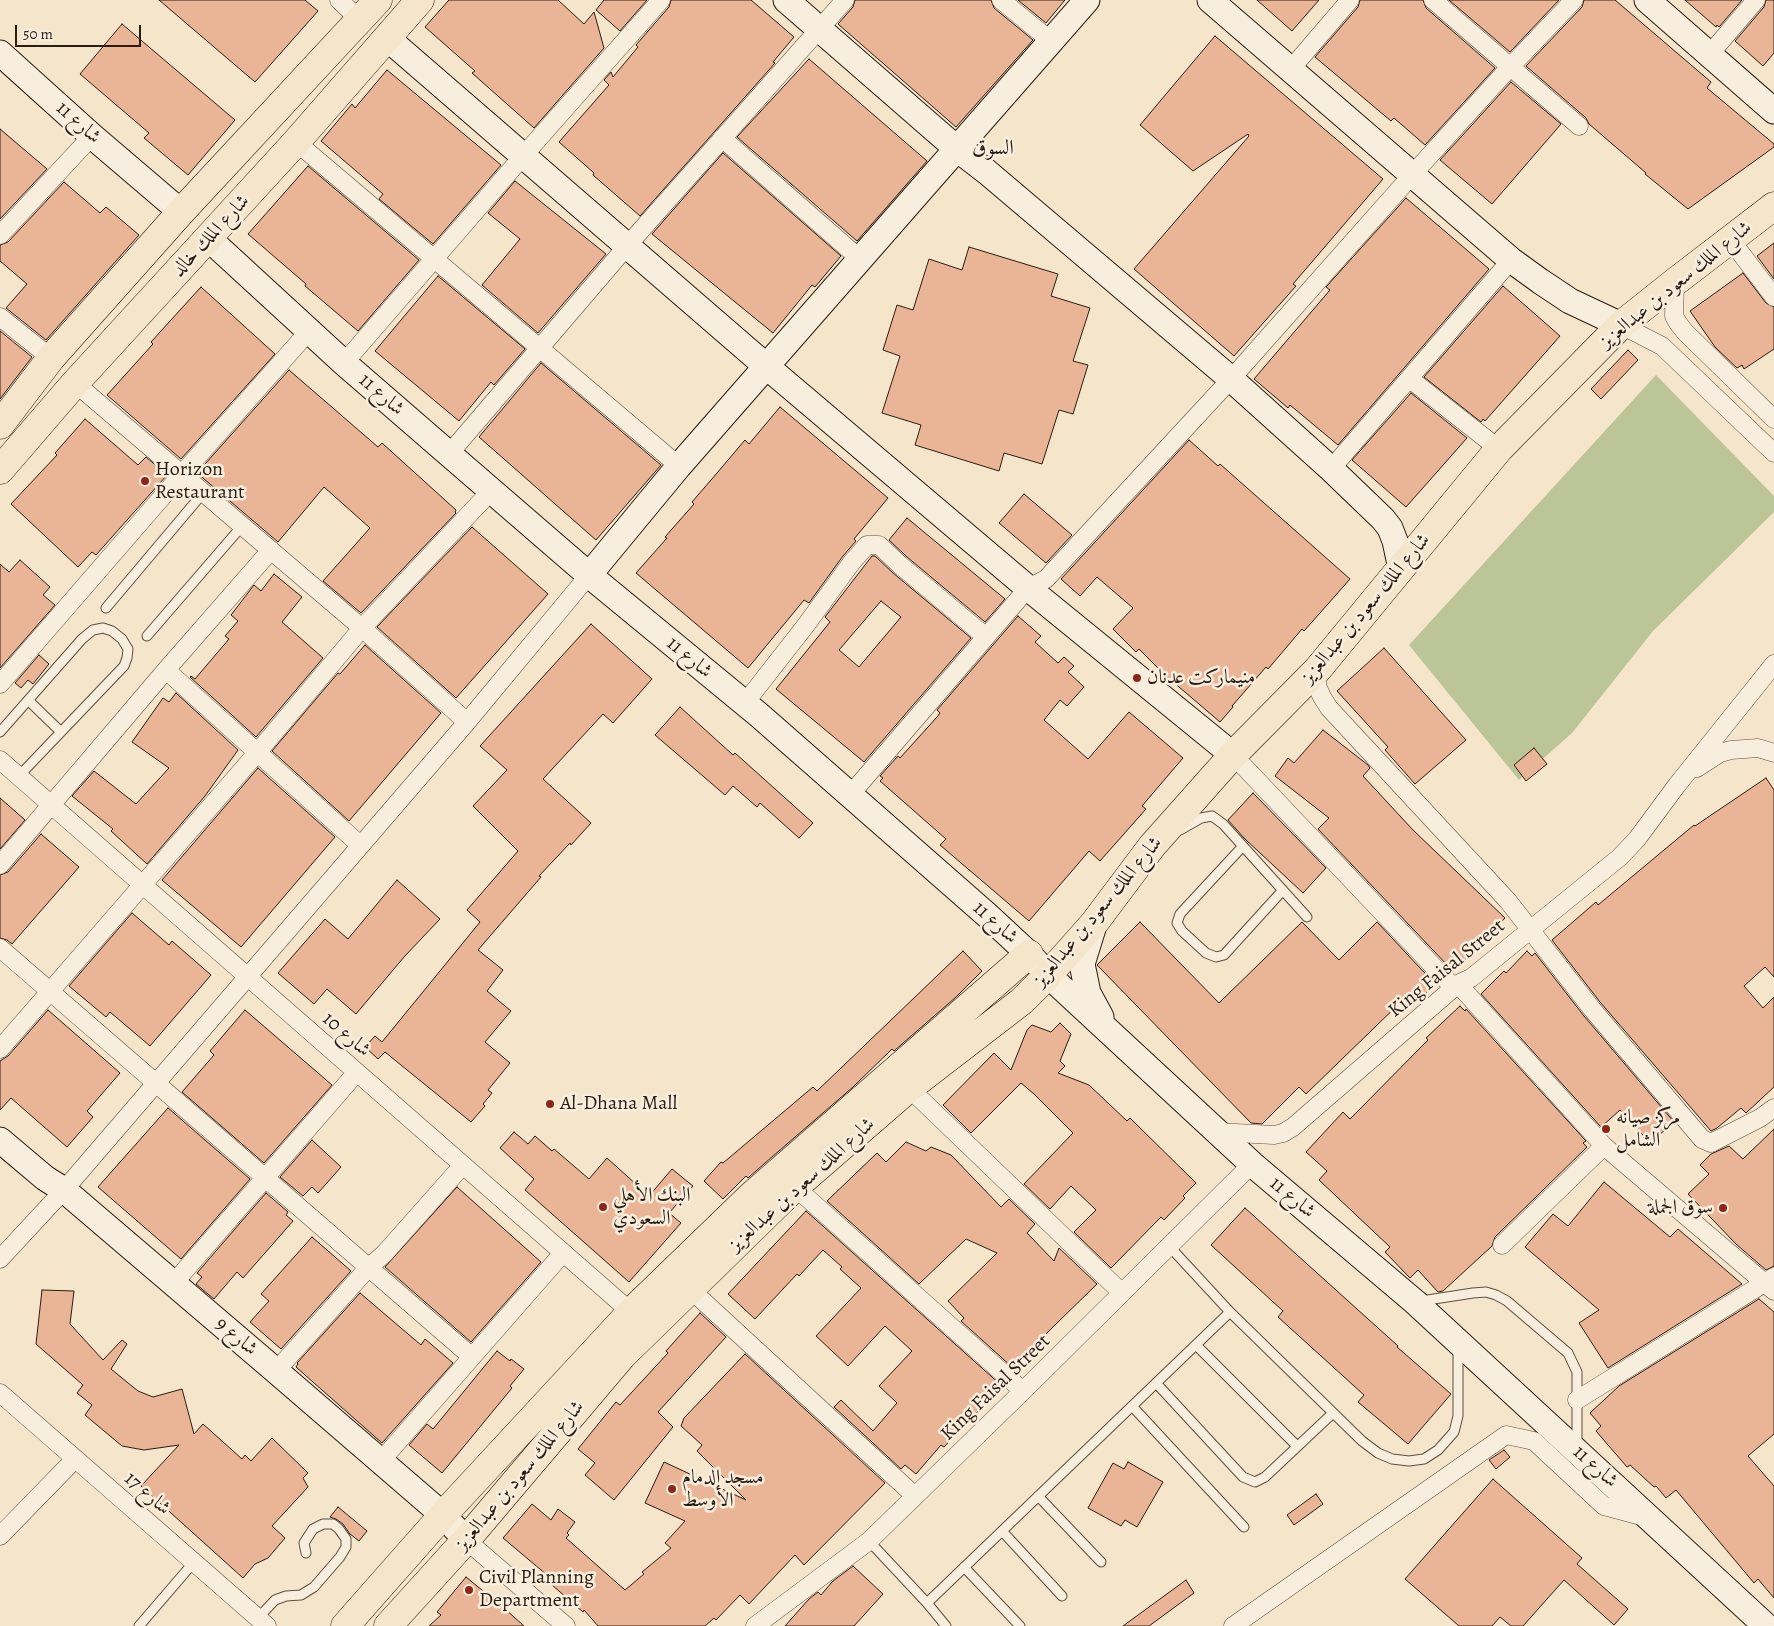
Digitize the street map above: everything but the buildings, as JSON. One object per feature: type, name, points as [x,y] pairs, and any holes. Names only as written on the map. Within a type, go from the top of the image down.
[{"type":"main road","name":"شارع الملك خالد","points":[[0,426],[50,358],[181,212],[378,0]]},
{"type":"main road","name":"شارع الملك خالد","points":[[0,470],[75,383],[296,142],[420,0]]},
{"type":"main road","name":"شارع الملك سعود بن عبدالعزيز","points":[[388,1626],[466,1540],[622,1356],[795,1187],[910,1088],[1022,1000],[1048,975],[1095,922],[1152,846],[1233,755],[1318,669],[1499,449],[1621,325],[1774,206]]},
{"type":"main road","points":[[181,212],[208,238]]},
{"type":"main road","name":"شارع الملك سعود بن عبدالعزيز","points":[[345,1626],[443,1515],[631,1312],[750,1196],[1029,954]]},
{"type":"street","points":[[339,0],[360,20]]},
{"type":"street","points":[[344,363],[661,0]]},
{"type":"street","points":[[786,0],[956,148],[1232,379],[1332,469],[1383,519],[1395,541],[1401,569]]},
{"type":"street","points":[[449,454],[627,246],[844,0]]},
{"type":"street","points":[[1001,0],[1052,42]]},
{"type":"street","points":[[0,1259],[64,1190],[467,722],[679,466],[1087,0]]},
{"type":"street","points":[[1290,70],[1350,0]]},
{"type":"street","points":[[1433,0],[1579,126]]},
{"type":"street","points":[[850,795],[1028,588],[1046,579],[1232,379],[1412,175],[1574,0]]},
{"type":"street","points":[[1647,0],[1774,111]]},
{"type":"street","points":[[1709,54],[1756,0]]},
{"type":"street","points":[[1215,1],[1290,70],[1512,260],[1540,282],[1570,301],[1662,346],[1774,454]]},
{"type":"street","points":[[387,38],[766,366],[1028,588],[1233,755],[1456,986],[1604,1146],[1771,1284],[1577,1400]]},
{"type":"street","name":"شارع 11","points":[[0,53],[92,136],[181,212]]},
{"type":"street","points":[[0,235],[92,136]]},
{"type":"street","points":[[722,138],[860,259]]},
{"type":"street","points":[[296,142],[679,466]]},
{"type":"street","name":"شارع 11","points":[[208,238],[344,363],[491,491],[745,704],[987,915],[1029,954],[1048,975],[1216,1132],[1415,1302],[1766,1626]]},
{"type":"street","points":[[1730,239],[1774,297]]},
{"type":"street","points":[[1332,469],[1512,260]]},
{"type":"street","points":[[1675,282],[1674,316],[1678,323],[1774,419]]},
{"type":"street","points":[[0,318],[50,358]]},
{"type":"street","points":[[0,684],[309,331]]},
{"type":"street","points":[[1410,379],[1499,449]]},
{"type":"street","points":[[75,383],[362,628],[467,722]]},
{"type":"street","points":[[0,1049],[257,753],[362,628],[491,491]]},
{"type":"street","points":[[745,704],[852,562],[867,545],[879,545],[986,637]]},
{"type":"street","points":[[0,865],[271,550]]},
{"type":"street","points":[[1677,785],[1774,664]]},
{"type":"street","points":[[1318,669],[1317,686],[1330,708],[1508,901],[1592,1009],[1702,1139],[1711,1142],[1760,1118],[1774,1108]]},
{"type":"street","points":[[166,670],[360,845]]},
{"type":"street","points":[[1677,785],[1720,753],[1731,750],[1758,748],[1774,753]]},
{"type":"street","name":"شارع 10","points":[[0,760],[631,1312]]},
{"type":"street","name":"King Faisal Street","points":[[1216,1132],[1274,1135],[1283,1133],[1301,1120],[1456,986],[1471,978],[1620,857],[1637,838],[1677,785]]},
{"type":"street","points":[[1095,922],[1082,964],[1088,994],[1108,1030]]},
{"type":"street","points":[[0,948],[472,1358]]},
{"type":"street","points":[[173,1284],[356,1072]]},
{"type":"street","points":[[910,1088],[1122,1293]]},
{"type":"street","name":"شارع 9","points":[[0,1140],[45,1178],[64,1190],[276,1371],[443,1515],[466,1540]]},
{"type":"street","points":[[1502,1246],[1604,1146]]},
{"type":"street","name":"King Faisal Street","points":[[755,1626],[869,1541],[1170,1247],[1252,1164]]},
{"type":"street","points":[[276,1371],[368,1268],[384,1254],[462,1165]]},
{"type":"street","points":[[795,1187],[1023,1391]]},
{"type":"street","points":[[380,1462],[564,1253]]},
{"type":"street","points":[[690,1289],[915,1496]]},
{"type":"street","points":[[622,1356],[631,1312]]},
{"type":"street","name":"شارع 17","points":[[0,1393],[263,1622]]},
{"type":"street","points":[[1233,1626],[1506,1435],[1534,1441],[1604,1506],[1650,1518]]},
{"type":"street","points":[[0,1536],[75,1459]]},
{"type":"street","points":[[466,1540],[566,1626]]},
{"type":"lane","points":[[106,608],[203,492]]},
{"type":"lane","points":[[146,636],[242,526]]},
{"type":"lane","points":[[0,732],[82,639],[93,630],[103,628],[112,631],[122,639],[128,649],[124,666],[18,777]]},
{"type":"lane","points":[[29,701],[61,732]]},
{"type":"lane","points":[[1152,846],[1201,818],[1212,816],[1223,824],[1308,917]]},
{"type":"lane","points":[[1243,846],[1180,914],[1177,923],[1182,931],[1206,953],[1216,957],[1224,955],[1284,890]]},
{"type":"lane","points":[[1170,1247],[1230,1312],[1362,1441],[1378,1453],[1392,1458],[1409,1461],[1424,1458],[1438,1450],[1454,1432],[1458,1416],[1458,1342]]},
{"type":"lane","points":[[1415,1302],[1486,1292],[1496,1295],[1568,1353],[1577,1372],[1577,1452]]},
{"type":"lane","points":[[927,1603],[1230,1312]]},
{"type":"lane","points":[[1196,1345],[1297,1446]]},
{"type":"lane","points":[[1156,1383],[1243,1477],[1255,1482],[1265,1477],[1333,1413]]},
{"type":"lane","points":[[1132,1406],[1244,1527]]},
{"type":"lane","points":[[1038,1496],[1101,1562]]},
{"type":"lane","points":[[263,1622],[275,1600],[286,1596],[301,1595],[314,1587],[340,1557],[346,1547],[346,1539],[333,1524],[323,1524],[312,1529],[304,1543],[306,1553]]},
{"type":"lane","points":[[1002,1531],[1062,1596]]},
{"type":"lane","points":[[869,1541],[946,1626]]},
{"type":"lane","points":[[139,1626],[194,1562]]},
{"type":"lane","points":[[964,1567],[1020,1626]]},
{"type":"green space","points":[[1656,375],[1774,496],[1774,512],[1653,631],[1572,733],[1519,780],[1409,645]]},
{"type":"place","name":"Horizon Restaurant","points":[[145,481]]},
{"type":"place","name":"منيماركت عدنان","points":[[1137,678]]},
{"type":"place","name":"Al-Dhana Mall","points":[[550,1104]]},
{"type":"place","name":"مركز صيانه الشامل","points":[[1606,1129]]},
{"type":"place","name":"البنك الأهلي السعودي","points":[[603,1207]]},
{"type":"place","name":"سوق الجملة","points":[[1723,1208]]},
{"type":"place","name":"مسجد الدمام الأوسط","points":[[672,1489]]},
{"type":"place","name":"Civil Planning Department","points":[[469,1590]]},
{"type":"district","name":"السوق","points":[[993,149]]}]
